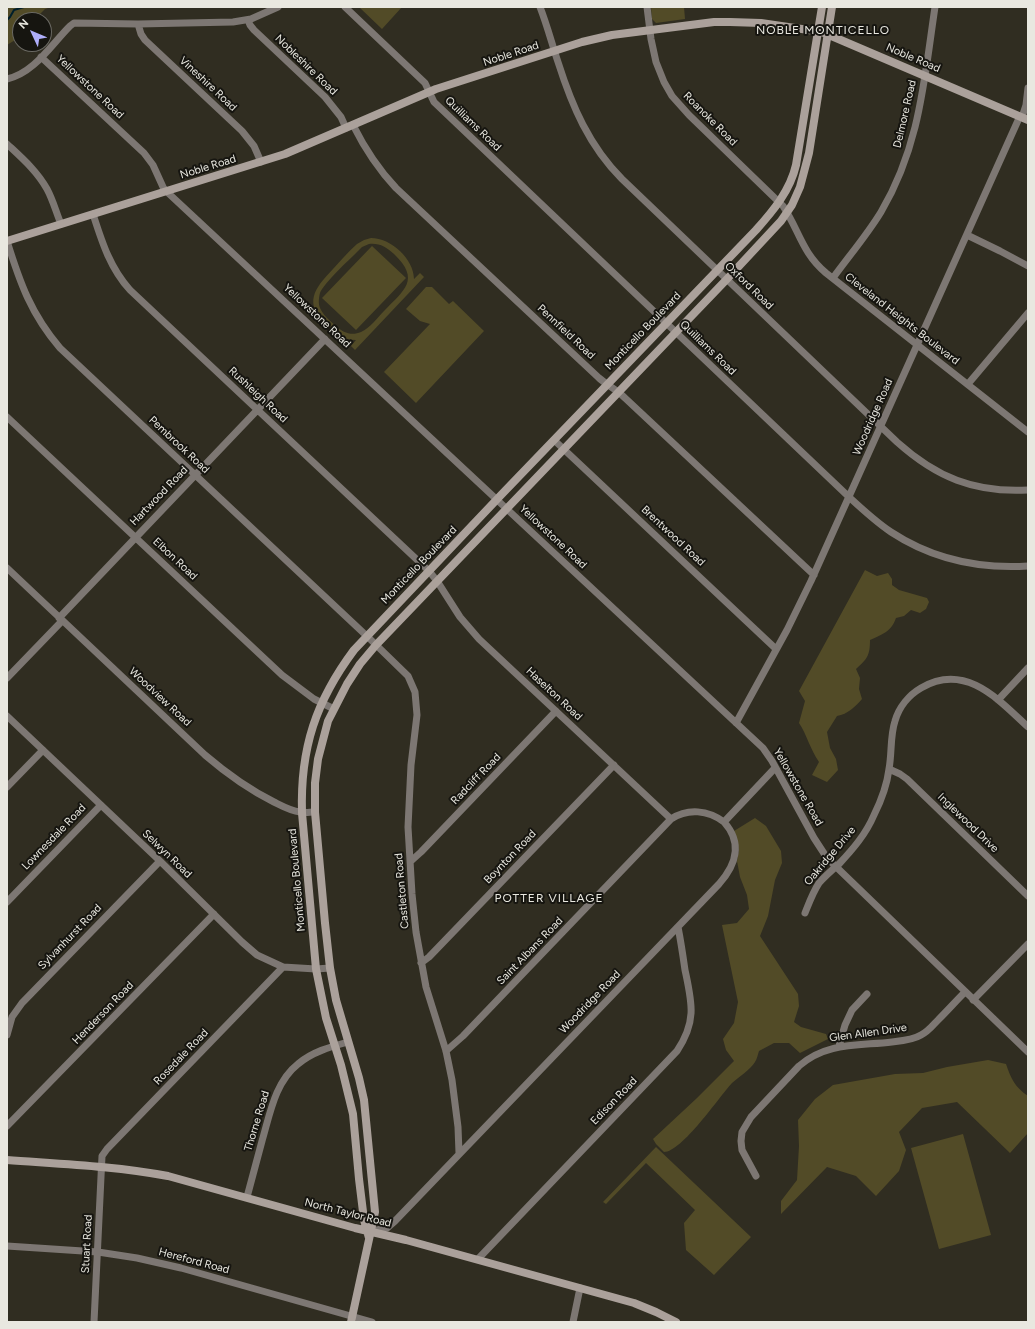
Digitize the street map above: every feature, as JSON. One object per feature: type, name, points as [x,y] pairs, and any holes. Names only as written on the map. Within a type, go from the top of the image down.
[{"type":"main road","name":"Monticello Boulevard","points":[[369,1233],[359,1179],[353,1114],[341,1065],[326,1018],[316,969],[302,813],[303,770],[313,722],[340,670],[354,650],[372,640],[433,576],[507,509],[774,231],[788,188],[795,172],[822,7]]},
{"type":"main road","name":"Monticello Boulevard","points":[[352,1319],[369,1233],[375,1212],[364,1100],[336,1000],[330,968],[325,923],[315,812],[315,783],[318,759],[325,732],[334,709],[372,640],[433,576],[497,500],[717,270],[756,230],[797,192],[806,169],[832,7]]},
{"type":"main road","name":"Noble Road","points":[[7,241],[261,162],[295,150],[429,92],[555,51],[601,38],[714,22],[761,23],[818,30],[1023,117]]},
{"type":"main road","points":[[811,71],[822,72]]},
{"type":"main road","name":"North Taylor Road","points":[[7,1160],[102,1166],[168,1176],[247,1197],[369,1233],[478,1259],[634,1303],[676,1322]]},
{"type":"street","points":[[7,79],[21,74],[41,57],[73,24],[233,22],[248,20],[278,7]]},
{"type":"street","name":"Quilliams Road","points":[[345,7],[425,83],[434,102],[875,520],[891,532],[910,543],[952,559],[979,565],[1006,567],[1028,566]]},
{"type":"street","name":"Oxford Road","points":[[540,7],[567,90],[576,112],[602,156],[622,179],[881,426],[918,459],[935,471],[968,484],[1007,491],[1028,490]]},
{"type":"street","name":"Roanoke Road","points":[[648,7],[654,57],[664,82],[674,98],[689,115],[783,206]]},
{"type":"street","name":"Delmore Road","points":[[833,278],[870,230],[885,205],[897,180],[913,139],[920,106],[935,7]]},
{"type":"street","name":"Nobleshire Road","points":[[248,20],[254,30],[326,98],[350,127]]},
{"type":"street","name":"Vineshire Road","points":[[138,24],[141,34],[147,42],[242,132],[254,146],[261,162]]},
{"type":"street","name":"Yellowstone Road","points":[[41,57],[144,153],[153,166],[166,191],[766,752],[820,849],[835,867],[1028,1052]]},
{"type":"street","name":"Woodridge Road","points":[[736,723],[814,576],[967,235],[1023,117],[1028,88]]},
{"type":"street","name":"Pennfield Road","points":[[350,127],[390,182],[607,385],[619,392],[814,576]]},
{"type":"street","points":[[7,144],[33,169],[42,181],[51,197],[60,224]]},
{"type":"street","name":"Cleveland Heights Boulevard","points":[[783,206],[803,245],[810,256],[821,268],[1028,432]]},
{"type":"street","name":"Rushleigh Road","points":[[93,214],[108,258],[123,282],[143,303],[433,576]]},
{"type":"street","points":[[967,235],[1028,266]]},
{"type":"street","name":"Pembrook Road","points":[[7,241],[25,294],[37,317],[52,338],[76,364],[372,640]]},
{"type":"street","points":[[968,384],[1028,313]]},
{"type":"street","name":"Hartwood Road","points":[[7,678],[135,537],[325,339]]},
{"type":"street","name":"Elbon Road","points":[[7,417],[282,675],[301,690],[334,709]]},
{"type":"street","name":"Brentwood Road","points":[[554,440],[776,649]]},
{"type":"street","name":"Woodview Road","points":[[7,568],[205,755],[223,770],[237,781],[260,795],[293,811],[302,813],[315,812]]},
{"type":"street","name":"Haselton Road","points":[[433,576],[460,617],[474,634],[671,819]]},
{"type":"street","name":"Castleton Road","points":[[372,640],[408,676],[415,692],[417,715],[411,765],[408,827],[412,894],[421,963],[426,987],[446,1051],[452,1080],[458,1127],[459,1153]]},
{"type":"street","points":[[998,700],[1028,668]]},
{"type":"street","name":"Oakridge Drive","points":[[804,913],[817,887],[858,842],[869,826],[882,797],[889,769],[895,719],[905,702],[912,695],[921,688],[943,680],[963,680],[980,687],[998,700],[1028,727]]},
{"type":"street","name":"Radcliff Road","points":[[411,861],[556,711]]},
{"type":"street","name":"Selwyn Road","points":[[7,716],[257,955],[283,967],[316,969],[330,968]]},
{"type":"street","points":[[7,787],[43,750]]},
{"type":"street","name":"Boynton Road","points":[[421,963],[429,957],[614,765]]},
{"type":"street","points":[[724,822],[775,768]]},
{"type":"street","name":"Inglewood Drive","points":[[889,769],[907,779],[1028,896]]},
{"type":"street","name":"Lownesdale Road","points":[[7,902],[101,805]]},
{"type":"street","name":"Saint Albans Road","points":[[446,1051],[463,1036],[671,819],[687,812],[700,812],[712,815],[724,822]]},
{"type":"street","name":"Woodridge Road","points":[[369,1233],[387,1228],[395,1221],[727,875],[732,866],[735,854],[735,843],[731,831],[724,822]]},
{"type":"street","name":"Sylvanhurst Road","points":[[7,1035],[12,1017],[22,1003],[160,861]]},
{"type":"street","name":"Henderson Road","points":[[7,1126],[214,914]]},
{"type":"street","name":"Edison Road","points":[[478,1259],[677,1051],[684,1041],[691,1019],[692,1003],[678,927]]},
{"type":"street","points":[[973,1000],[1028,944]]},
{"type":"street","name":"Rosedale Road","points":[[102,1166],[102,1156],[107,1149],[283,967]]},
{"type":"street","name":"Glen Allen Drive","points":[[756,1176],[742,1150],[741,1136],[744,1127],[751,1117],[807,1058],[839,1046],[899,1041],[920,1036],[932,1026],[965,992]]},
{"type":"street","points":[[839,1046],[845,1025],[852,1010],[867,994]]},
{"type":"street","name":"Thorne Road","points":[[247,1197],[273,1102],[283,1080],[297,1064],[305,1059],[318,1052],[348,1042]]},
{"type":"street","name":"Stuart Road","points":[[94,1322],[102,1166]]},
{"type":"street","name":"Hereford Road","points":[[7,1246],[98,1252],[137,1258],[181,1268],[352,1319],[372,1322]]},
{"type":"street","points":[[574,1322],[580,1288]]},
{"type":"shaded area","points":[[7,7],[51,7],[42,12],[12,12],[12,42],[7,45]]},
{"type":"shaded area","points":[[359,7],[402,7],[382,29]]},
{"type":"shaded area","points":[[651,7],[684,7],[685,19],[656,23],[652,19]]},
{"type":"shaded area","points":[[371,238],[379,239],[393,246],[406,257],[413,271],[414,279],[420,273],[424,277],[355,350],[351,346],[356,340],[347,339],[340,336],[327,326],[315,310],[313,303],[316,290],[326,276],[357,244]],"holes":[[[373,244],[385,247],[402,263],[407,271],[407,284],[398,297],[367,328],[358,333],[348,333],[339,328],[323,313],[319,304],[320,293],[331,278],[362,247]]]},
{"type":"shaded area","points":[[372,246],[406,278],[356,330],[322,298]]},
{"type":"shaded area","points":[[426,287],[432,287],[449,304],[453,301],[484,331],[416,403],[384,372],[430,324],[420,321],[406,309]]},
{"type":"shaded area","points":[[865,570],[877,576],[888,573],[892,579],[892,585],[899,590],[927,598],[929,602],[926,609],[920,613],[911,610],[904,616],[896,618],[889,630],[870,640],[867,657],[856,669],[860,678],[859,689],[862,699],[851,710],[845,714],[837,716],[827,732],[830,748],[836,759],[838,770],[827,782],[812,775],[819,762],[799,723],[805,701],[799,691]]},
{"type":"shaded area","points":[[755,818],[766,826],[781,851],[782,863],[775,880],[768,916],[760,936],[798,994],[799,1006],[794,1022],[801,1027],[826,1034],[828,1039],[800,1053],[789,1043],[774,1043],[759,1051],[753,1065],[732,1083],[690,1134],[672,1150],[664,1152],[653,1139],[734,1061],[726,1050],[723,1039],[734,1023],[738,1002],[722,925],[737,923],[749,909],[747,895],[740,877],[737,861],[739,850],[734,831]]},
{"type":"shaded area","points":[[988,1060],[1006,1064],[1014,1082],[1028,1096],[1028,1133],[1010,1153],[957,1102],[922,1108],[899,1132],[906,1150],[899,1171],[876,1196],[856,1176],[827,1167],[781,1214],[781,1201],[797,1180],[799,1146],[798,1120],[815,1099],[833,1085],[895,1074],[923,1073]]},
{"type":"shaded area","points":[[963,1134],[991,1235],[939,1249],[911,1148]]},
{"type":"shaded area","points":[[656,1147],[751,1237],[714,1275],[686,1250],[684,1223],[695,1210],[646,1163],[606,1204],[603,1202]]},
{"type":"waterway","points":[[7,20],[14,10],[24,7]]},
{"type":"district","name":"NOBLE MONTICELLO","points":[[823,30]]},
{"type":"district","name":"POTTER VILLAGE","points":[[549,898]]}]
